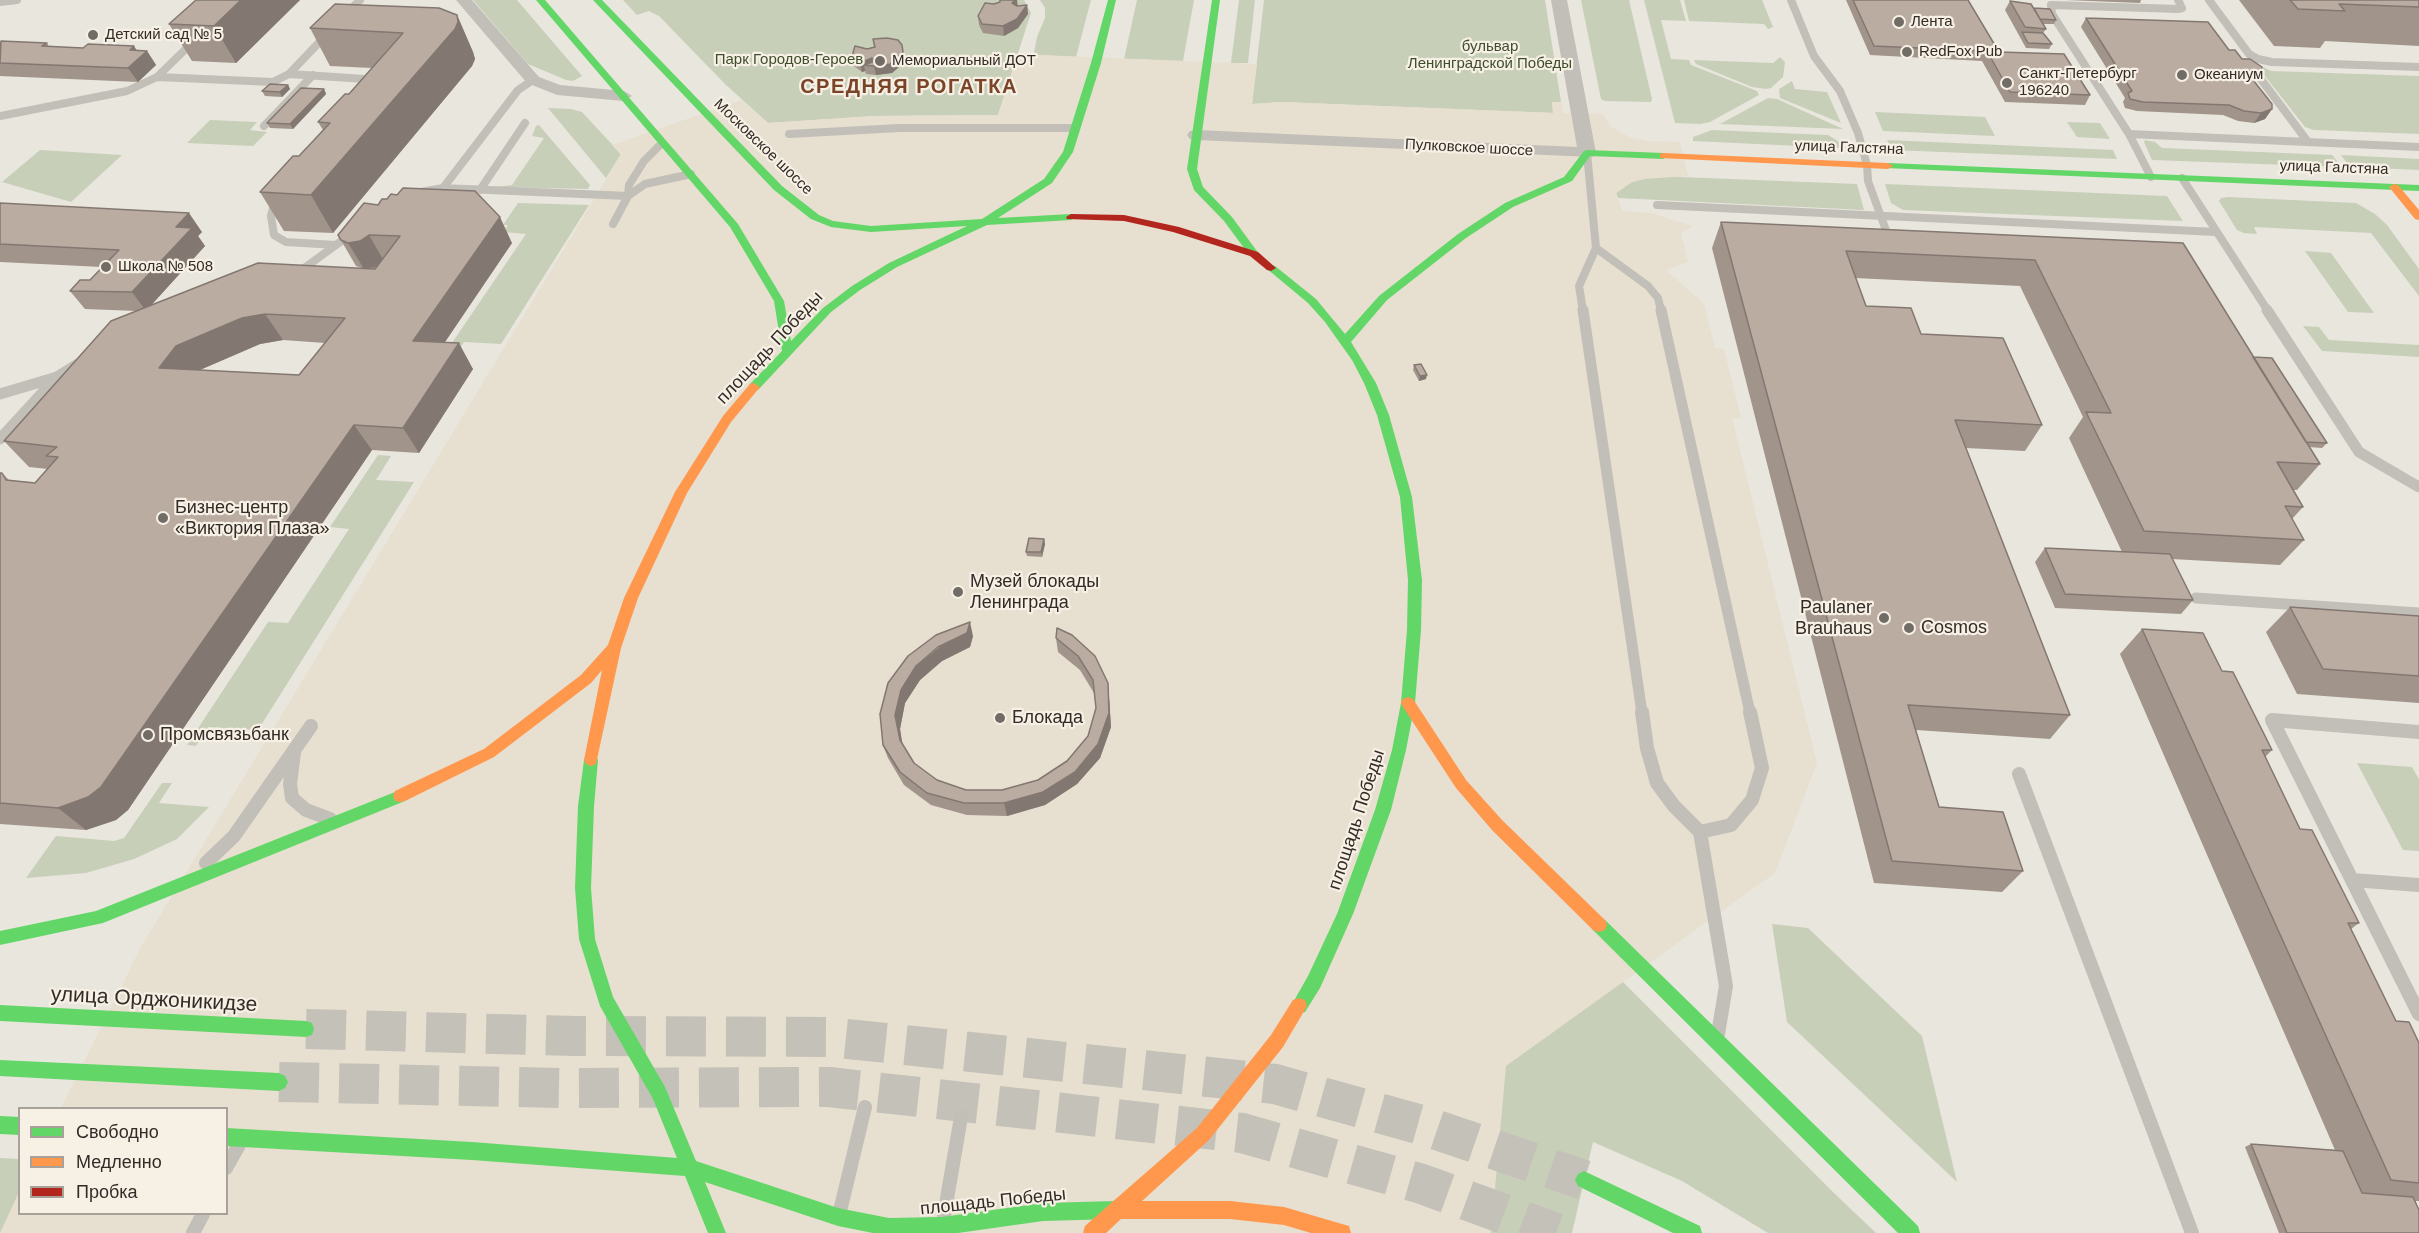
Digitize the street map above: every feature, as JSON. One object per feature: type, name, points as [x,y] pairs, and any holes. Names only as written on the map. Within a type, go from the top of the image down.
[{"type":"main road","points":[[540,0],[560,14],[662,143],[734,226],[779,301],[784,320],[787,350]]},
{"type":"main road","points":[[985,222],[1048,180],[1068,152],[1096,63],[1112,0]]},
{"type":"main road","points":[[1216,0],[1196,135],[1193,179],[1198,188],[1228,219],[1254,254]]},
{"type":"main road","name":"Московское шоссе","points":[[594,2],[778,188],[814,217],[831,224],[871,229],[985,222]]},
{"type":"main road","points":[[1345,341],[1383,298],[1462,236],[1509,205],[1568,179],[1587,153]]},
{"type":"main road","name":"улица Галстяна","points":[[1587,153],[2419,188]]},
{"type":"main road","points":[[2394,187],[2419,217]]},
{"type":"main road","name":"площадь Победы","points":[[1075,217],[1124,218],[1175,229],[1254,254],[1312,301],[1345,341],[1370,383],[1383,415],[1406,497],[1414,580],[1414,630],[1408,703],[1400,750],[1383,810],[1345,914],[1314,982],[1277,1041],[1203,1134],[1116,1210],[1043,1212],[942,1226],[889,1227],[838,1217],[691,1168],[659,1093],[606,1000],[587,939],[583,878],[591,756],[614,648],[631,598],[681,492],[727,419],[787,350],[827,310],[892,265],[985,222],[1075,217]]},
{"type":"main road","points":[[0,938],[97,918],[400,796],[489,753],[579,685],[614,648]]},
{"type":"main road","points":[[1408,703],[1461,784],[1497,825],[1911,1233]]},
{"type":"main road","name":"улица Орджоникидзе","points":[[0,1013],[306,1029]]},
{"type":"main road","points":[[0,1068],[279,1082]]},
{"type":"main road","points":[[0,1125],[18,1126]]},
{"type":"main road","points":[[234,1138],[484,1152],[691,1168],[717,1233]]},
{"type":"main road","points":[[1584,1180],[1694,1233]]},
{"type":"main road","points":[[1092,1233],[1116,1210],[1230,1210],[1284,1216],[1342,1233]]},
{"type":"street","points":[[464,0],[533,80],[557,90],[624,96]]},
{"type":"street","points":[[1558,0],[1587,153]]},
{"type":"street","name":"Пулковское шоссе","points":[[1196,135],[1587,153]]},
{"type":"lane","points":[[0,2],[16,0]]},
{"type":"lane","points":[[157,76],[273,82],[289,74],[360,0]]},
{"type":"lane","points":[[1791,0],[1814,56],[1840,91],[1858,133],[1867,165],[1868,181],[1896,256]]},
{"type":"lane","points":[[2151,177],[2129,135],[2052,14],[2050,2],[2178,9],[2182,8],[2178,0]]},
{"type":"lane","points":[[2209,0],[2249,54],[2258,59],[2272,62],[2419,67]]},
{"type":"lane","points":[[0,117],[107,96],[140,86],[157,76],[205,31]]},
{"type":"lane","points":[[2251,66],[2308,142]]},
{"type":"lane","points":[[289,74],[382,80],[374,89]]},
{"type":"lane","points":[[264,126],[313,75]]},
{"type":"lane","points":[[443,188],[513,96],[533,80]]},
{"type":"lane","points":[[480,190],[525,123]]},
{"type":"lane","points":[[789,134],[899,128],[1076,128]]},
{"type":"lane","points":[[2129,135],[2419,147]]},
{"type":"lane","points":[[613,224],[628,196],[629,185],[644,161],[662,143]]},
{"type":"lane","points":[[1587,153],[1596,248],[1579,286],[1647,748],[1656,783],[1674,806],[1700,832],[1726,986],[1716,1041]]},
{"type":"lane","points":[[413,196],[424,191],[443,188],[628,196],[653,182],[691,174]]},
{"type":"lane","points":[[2182,178],[2359,452],[2419,487]]},
{"type":"lane","points":[[290,187],[274,204],[271,216],[274,235],[286,242],[336,245]]},
{"type":"lane","points":[[1657,205],[2216,232]]},
{"type":"lane","points":[[287,278],[297,274],[364,225]]},
{"type":"lane","points":[[1596,248],[1648,286],[1659,298],[1762,768],[1752,800],[1731,825],[1700,832]]},
{"type":"lane","points":[[0,394],[57,377],[84,361]]},
{"type":"lane","points":[[0,439],[57,377]]},
{"type":"lane","points":[[2196,598],[2419,613]]},
{"type":"lane","points":[[2419,732],[2272,720],[2419,1014]]},
{"type":"lane","points":[[182,884],[234,836],[311,726]]},
{"type":"lane","points":[[294,749],[290,784],[292,798],[306,810],[336,822]]},
{"type":"lane","points":[[2019,774],[2192,1233]]},
{"type":"lane","points":[[2352,880],[2419,885]]},
{"type":"lane","points":[[838,1217],[865,1107]]},
{"type":"lane","points":[[942,1226],[961,1117]]},
{"type":"lane","points":[[228,1160],[234,1138]]},
{"type":"lane","points":[[193,1233],[202,1215]]},
{"type":"green space","points":[[473,0],[517,0],[582,76],[573,81],[566,80],[528,64]]},
{"type":"green space","name":"Парк Городов-Героев","points":[[623,0],[1024,0],[1031,13],[998,115],[875,116],[768,123],[725,84],[659,16],[649,11],[637,15]]},
{"type":"green space","points":[[1040,0],[1091,0],[1076,57],[1034,53],[1037,37],[1045,18],[1045,8]]},
{"type":"green space","points":[[1137,0],[1194,0],[1183,61],[1124,59]]},
{"type":"green space","points":[[1239,0],[1255,0],[1248,63],[1231,63]]},
{"type":"green space","name":"бульвар Ленинградской Победы","points":[[1264,0],[1545,0],[1561,102],[1552,102],[1553,113],[1282,102],[1252,104]]},
{"type":"green space","points":[[1581,0],[1629,0],[1651,102],[1601,99]]},
{"type":"green space","points":[[1644,0],[1680,0],[1686,21],[1661,20],[1671,59],[1689,60],[1691,65],[1757,91],[1759,95],[1710,122],[1675,123]]},
{"type":"green space","points":[[1684,0],[1762,0],[1773,27],[1768,29],[1764,24],[1689,21]]},
{"type":"green space","points":[[1780,57],[1785,62],[1783,77],[1771,88],[1766,89],[1752,87],[1696,64],[1694,60],[1773,63]]},
{"type":"green space","points":[[2263,67],[2271,71],[2419,76],[2419,134],[2314,130],[2305,127],[2261,71]]},
{"type":"green space","points":[[1792,81],[1795,89],[1827,92],[1841,123],[1780,98],[1779,89]]},
{"type":"green space","points":[[1768,98],[1777,99],[1843,129],[1720,124]]},
{"type":"green space","points":[[548,108],[582,112],[621,154],[606,178]]},
{"type":"green space","points":[[1875,112],[1985,117],[1995,136],[1883,131]]},
{"type":"green space","points":[[210,120],[257,122],[250,130],[267,132],[253,146],[187,143]]},
{"type":"green space","points":[[2067,122],[2100,123],[2110,139],[2077,137]]},
{"type":"green space","points":[[539,125],[590,185],[588,189],[497,187],[512,185],[544,138],[532,136],[536,126]]},
{"type":"green space","points":[[1712,130],[1828,135],[1838,141],[1842,148],[1693,141],[1693,137]]},
{"type":"green space","points":[[1887,140],[2113,150],[2117,159],[1892,150]]},
{"type":"green space","points":[[2145,140],[2155,142],[2162,148],[2332,155],[2342,167],[2152,160]]},
{"type":"green space","points":[[40,150],[122,155],[71,202],[2,182]]},
{"type":"green space","points":[[2341,155],[2419,159],[2419,170],[2350,167]]},
{"type":"green space","points":[[1655,176],[1857,184],[1864,210],[1618,198],[1616,193],[1632,182]]},
{"type":"green space","points":[[1885,184],[2167,196],[2183,221],[1903,210],[1891,203]]},
{"type":"green space","points":[[2221,198],[2356,203],[2375,214],[2387,225],[2419,269],[2419,296],[2371,233],[2254,227],[2257,234],[2244,233],[2237,230],[2219,201]]},
{"type":"green space","points":[[518,203],[589,205],[501,344],[464,342],[451,362],[439,362],[526,234],[503,232],[508,225],[503,225]]},
{"type":"green space","points":[[2305,251],[2331,253],[2374,313],[2348,312]]},
{"type":"green space","points":[[2303,326],[2319,327],[2329,340],[2419,345],[2419,357],[2322,351]]},
{"type":"green space","points":[[378,455],[391,456],[376,480],[414,482],[258,730],[208,727],[196,746],[187,745],[268,622],[288,623],[349,529],[330,527]]},
{"type":"green space","points":[[2357,763],[2412,767],[2419,779],[2419,851],[2403,850]]},
{"type":"green space","points":[[162,783],[172,783],[159,803],[209,807],[177,839],[134,859],[86,873],[26,878],[56,836],[114,841],[124,838]]},
{"type":"green space","points":[[1498,857],[1876,1233],[1768,1233],[1682,1181],[1593,1142],[1572,1233],[1452,1233]]},
{"type":"green space","points":[[1772,924],[1808,928],[1922,1036],[1957,1182],[1787,1022]]},
{"type":"green space","points":[[0,1158],[18,1159],[19,1215],[0,1233]]},
{"type":"shaded area","points":[[1019,52],[1039,55],[1257,64],[1252,104],[1282,102],[1553,113],[1552,102],[1561,102],[1563,113],[1603,114],[1610,126],[1629,137],[1650,141],[1680,142],[1688,176],[1644,179],[1632,182],[1616,193],[1622,211],[1651,213],[1693,226],[1681,233],[1688,262],[1666,270],[1704,304],[1715,348],[1724,349],[1741,418],[1732,418],[1817,763],[1775,873],[1506,1066],[1491,1233],[0,1233],[18,1194],[18,1215],[228,1215],[228,1107],[61,1107],[141,947],[621,155],[612,145],[742,100],[768,123],[875,116],[998,115]]},
{"type":"building","points":[[196,0],[241,0],[214,26],[169,24]]},
{"type":"building","points":[[1000,0],[1015,0],[1012,3],[1017,6],[1027,5],[1017,19],[1003,26],[982,24],[978,16],[985,3],[994,4]]},
{"type":"building","points":[[1853,0],[1968,0],[1999,52],[2064,54],[2090,95],[2010,92],[1987,51],[1874,46]]},
{"type":"building","points":[[2290,0],[2419,0],[2419,7],[2339,4],[2345,11],[2298,9]]},
{"type":"building","points":[[2010,1],[2031,4],[2046,29],[2025,27]]},
{"type":"building","points":[[335,4],[439,8],[457,15],[458,22],[455,29],[311,195],[260,192],[293,156],[299,156],[330,123],[318,122],[345,94],[349,94],[403,33],[310,28]]},
{"type":"building","points":[[2034,8],[2050,9],[2056,20],[2040,19]]},
{"type":"building","name":"Океаниум","points":[[2086,18],[2208,22],[2229,50],[2235,50],[2242,59],[2250,59],[2262,67],[2261,72],[2246,71],[2272,104],[2272,109],[2261,113],[2244,111],[2229,105],[2143,102],[2130,99],[2128,93],[2132,91]]},
{"type":"building","points":[[2022,32],[2043,33],[2052,44],[2028,43]]},
{"type":"building","points":[[873,39],[898,40],[903,52],[890,64],[864,65],[875,61],[872,58],[860,63],[852,56],[855,46],[867,49],[875,47]]},
{"type":"building","points":[[1,41],[47,43],[42,46],[83,48],[88,44],[134,46],[130,50],[147,51],[128,68],[0,63]]},
{"type":"building","points":[[270,84],[288,85],[280,92],[262,91]]},
{"type":"building","points":[[301,88],[324,89],[290,124],[267,123]]},
{"type":"building","name":"Бизнес-центр «Виктория Плаза»","points":[[403,188],[475,191],[500,217],[413,341],[459,343],[403,428],[354,425],[101,787],[88,797],[58,808],[0,803],[0,473],[6,480],[35,483],[58,457],[46,456],[57,447],[4,441],[111,321],[258,263],[375,269],[400,236],[369,235],[360,241],[348,243],[341,240],[338,235],[364,203],[378,205],[382,199],[387,199],[391,194],[397,195]],"holes":[[[265,314],[345,318],[299,375],[159,368],[176,346],[242,318]]]},
{"type":"building","points":[[0,203],[189,213],[176,227],[192,228],[132,292],[70,291],[80,280],[90,280],[119,250],[0,244]]},
{"type":"building","name":"Cosmos","points":[[1721,222],[2183,243],[2320,464],[2277,462],[2303,507],[2285,506],[2304,540],[2144,531],[2086,412],[2111,413],[2035,260],[1846,251],[1866,306],[1911,308],[1921,334],[2003,338],[2042,425],[1955,420],[2070,715],[1908,705],[1939,807],[2003,812],[2023,871],[1892,861]]},
{"type":"building","points":[[2253,357],[2272,358],[2327,443],[2306,442]]},
{"type":"building","points":[[1421,364],[1427,375],[1420,376],[1414,365]]},
{"type":"building","points":[[1029,538],[1044,539],[1041,552],[1026,552]]},
{"type":"building","points":[[2045,548],[2170,554],[2193,600],[2065,594]]},
{"type":"building","points":[[2290,607],[2419,616],[2419,676],[2323,669]]},
{"type":"building","points":[[970,622],[967,633],[938,647],[916,666],[901,690],[895,715],[900,740],[914,763],[937,780],[966,790],[1002,790],[1038,780],[1067,761],[1088,736],[1096,708],[1093,680],[1078,656],[1056,638],[1057,628],[1072,635],[1095,656],[1108,683],[1109,713],[1098,744],[1075,772],[1043,792],[1004,803],[964,803],[927,793],[900,772],[883,745],[880,714],[888,683],[908,656],[936,635]]},
{"type":"building","points":[[2142,629],[2203,633],[2222,671],[2233,672],[2272,750],[2262,750],[2300,829],[2312,830],[2359,923],[2348,923],[2396,1021],[2409,1022],[2419,1043],[2419,1183],[2391,1180]]},
{"type":"building","points":[[2251,1144],[2343,1151],[2362,1193],[2413,1197],[2419,1210],[2419,1233],[2287,1233]]},
{"type":"tunnel","points":[[306,1029],[575,1036],[829,1037],[1275,1084],[1425,1126],[1584,1180]]},
{"type":"tunnel","points":[[279,1082],[562,1088],[829,1087],[1242,1133],[1422,1184],[1556,1233]]},
{"type":"traffic: fast","points":[[540,0],[734,226],[779,301],[787,350]]},
{"type":"traffic: fast","points":[[597,0],[778,188],[815,217],[831,224],[871,229],[1071,217]]},
{"type":"traffic: fast","points":[[754,387],[827,310],[856,288],[893,265],[985,222],[1048,181],[1068,152],[1096,63],[1112,0]]},
{"type":"traffic: fast","points":[[1216,0],[1192,169],[1198,188],[1228,219],[1254,254]]},
{"type":"traffic: fast","points":[[1345,341],[1383,298],[1462,236],[1509,205],[1568,179],[1587,153],[1663,156]]},
{"type":"traffic: fast","points":[[1888,166],[2419,188]]},
{"type":"traffic: fast","points":[[1271,268],[1312,301],[1329,319],[1357,359],[1370,383],[1383,415],[1406,497],[1415,580],[1414,630],[1408,703],[1399,750],[1383,810],[1345,914],[1314,982],[1299,1006]]},
{"type":"traffic: fast","points":[[591,760],[586,806],[583,888],[587,939],[606,1000],[659,1093],[717,1233]]},
{"type":"traffic: fast","points":[[0,938],[97,918],[400,796]]},
{"type":"traffic: fast","points":[[1599,925],[1911,1233]]},
{"type":"traffic: fast","points":[[0,1013],[306,1029]]},
{"type":"traffic: fast","points":[[0,1068],[279,1082]]},
{"type":"traffic: fast","points":[[0,1125],[18,1126]]},
{"type":"traffic: fast","points":[[228,1137],[472,1151],[691,1168]]},
{"type":"traffic: fast","points":[[691,1168],[838,1217],[889,1227],[942,1226],[1043,1212],[1116,1210]]},
{"type":"traffic: fast","points":[[1584,1180],[1693,1233]]},
{"type":"traffic: slow","points":[[1663,156],[1888,166]]},
{"type":"traffic: slow","points":[[2394,187],[2419,217]]},
{"type":"traffic: slow","points":[[591,760],[614,648],[631,598],[681,492],[727,419],[754,387]]},
{"type":"traffic: slow","points":[[400,796],[489,753],[586,679],[614,648]]},
{"type":"traffic: slow","points":[[1408,703],[1461,784],[1497,825],[1599,925]]},
{"type":"traffic: slow","points":[[1092,1233],[1203,1134],[1277,1041],[1299,1006]]},
{"type":"traffic: slow","points":[[1116,1210],[1230,1210],[1284,1216],[1342,1233]]},
{"type":"traffic: jam","points":[[1071,217],[1124,218],[1175,229],[1254,254],[1271,268]]},
{"type":"place","name":"Лента","points":[[1899,22]]},
{"type":"place","name":"Детский сад № 5","points":[[93,35]]},
{"type":"place","name":"RedFox Pub","points":[[1907,52]]},
{"type":"place","name":"Мемориальный ДОТ","points":[[880,61]]},
{"type":"place","name":"Океаниум","points":[[2182,75]]},
{"type":"place","name":"Санкт-Петербург 196240","points":[[2007,83]]},
{"type":"place","name":"Школа № 508","points":[[106,267]]},
{"type":"place","name":"Бизнес-центр «Виктория Плаза»","points":[[163,518]]},
{"type":"place","name":"Музей блокады Ленинграда","points":[[958,592]]},
{"type":"place","name":"Paulaner Brauhaus","points":[[1884,618]]},
{"type":"place","name":"Cosmos","points":[[1909,628]]},
{"type":"place","name":"Блокада","points":[[1000,718]]},
{"type":"place","name":"Промсвязьбанк","points":[[148,735]]},
{"type":"district","name":"СРЕДНЯЯ РОГАТКА","points":[[909,87]]}]
